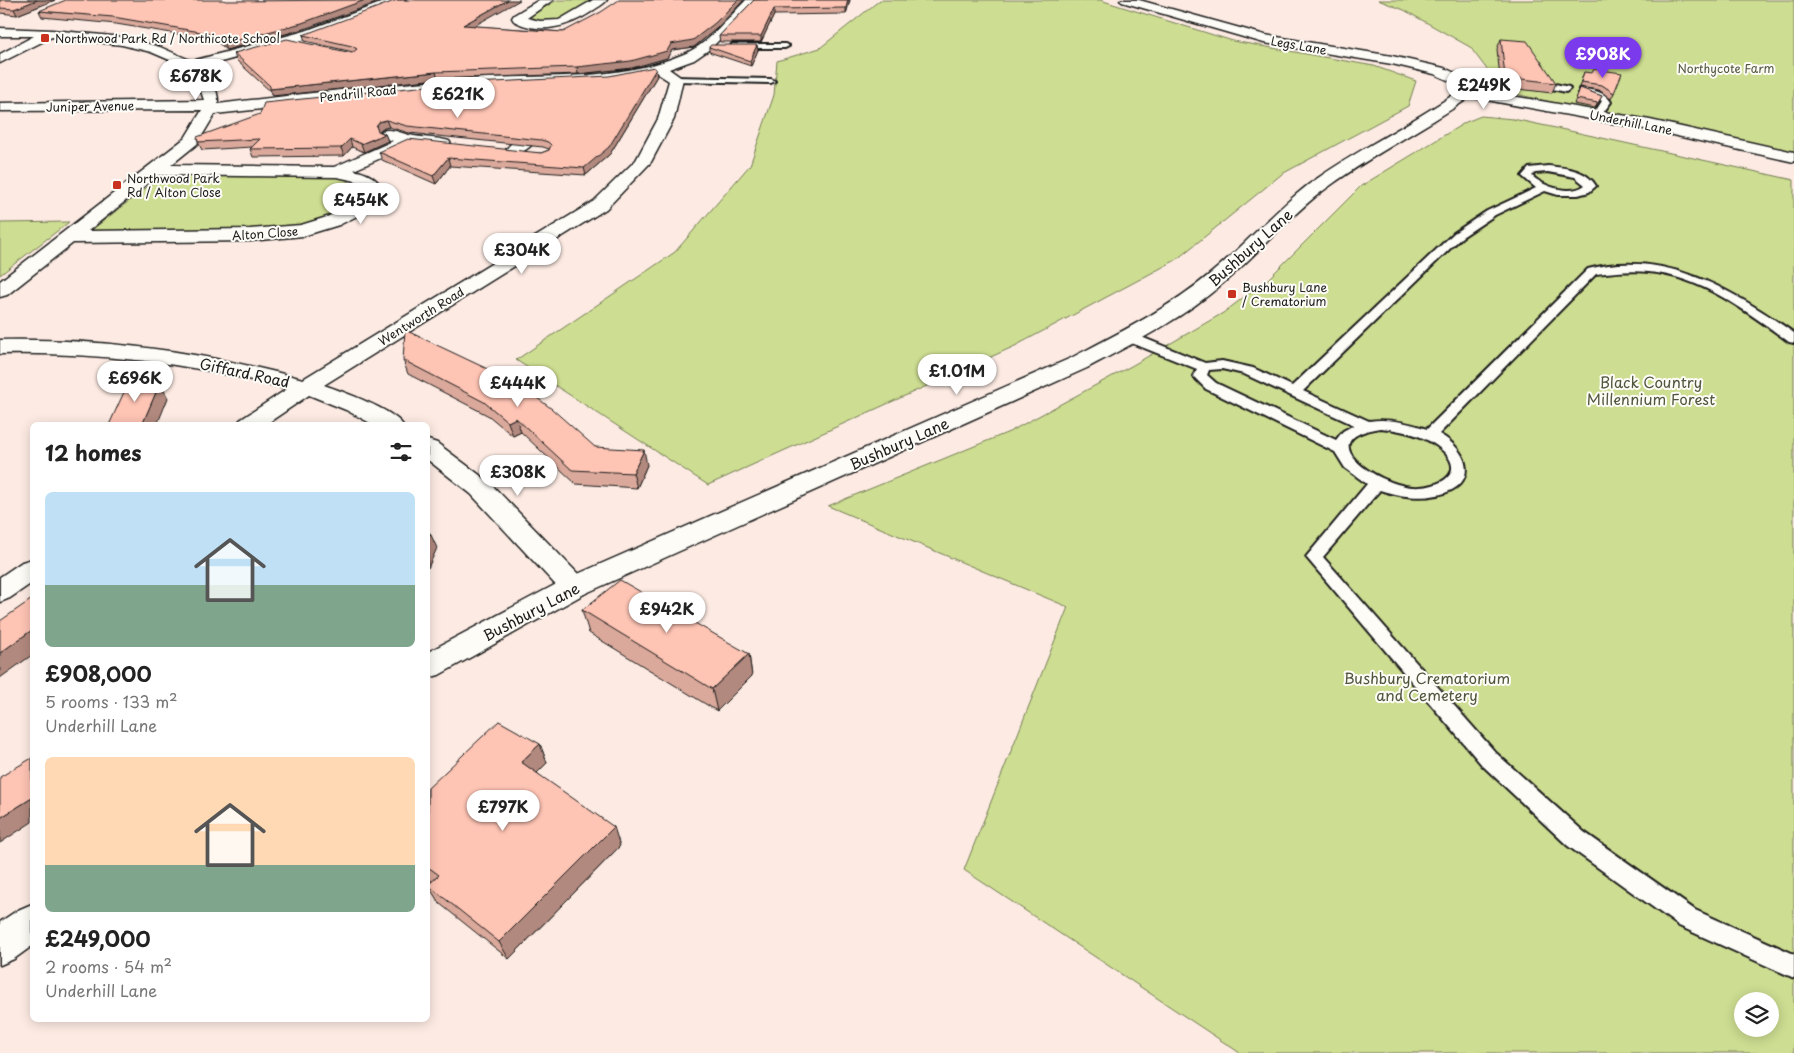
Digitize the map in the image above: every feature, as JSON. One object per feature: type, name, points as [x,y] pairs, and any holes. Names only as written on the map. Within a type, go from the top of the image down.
[{"type":"street","points":[[190,66],[286,40],[346,21],[400,0]]},
{"type":"street","points":[[547,0],[518,18],[524,22],[539,24],[565,22],[601,0]]},
{"type":"street","points":[[657,68],[690,57],[713,46],[729,23],[754,0]]},
{"type":"street","name":"Legs Lane","points":[[1126,0],[1264,39],[1392,60],[1439,71],[1457,79],[1467,92]]},
{"type":"street","points":[[0,30],[17,22]]},
{"type":"street","points":[[0,30],[50,33],[132,43],[166,53],[190,66],[200,74],[206,82],[211,100],[210,108],[191,141],[0,291]]},
{"type":"street","points":[[0,59],[50,33]]},
{"type":"street","points":[[657,68],[676,79]]},
{"type":"street","name":"Pendrill Road","points":[[210,108],[369,91],[474,83],[601,77],[657,68]]},
{"type":"street","name":"Wentworth Road","points":[[253,422],[307,386],[600,204],[644,162],[666,119],[676,79]]},
{"type":"street","name":"Underhill Lane","points":[[1467,92],[1597,115],[1794,157]]},
{"type":"street","name":"Bushbury Lane","points":[[430,665],[574,587],[1079,364],[1149,326],[1204,290],[1312,191],[1350,164],[1442,111],[1467,92]]},
{"type":"street","name":"Juniper Avenue","points":[[0,107],[210,108]]},
{"type":"street","points":[[388,134],[408,140],[456,146]]},
{"type":"street","points":[[337,172],[408,140]]},
{"type":"street","points":[[494,150],[513,151],[531,145]]},
{"type":"street","name":"Alton Close","points":[[70,237],[250,235],[303,230],[333,221],[354,211],[368,200],[372,186],[362,176],[337,172],[156,170]]},
{"type":"street","name":"Giffard Road","points":[[0,347],[147,352],[222,366],[307,386],[375,415],[386,422]]},
{"type":"street","points":[[430,450],[480,488],[574,587]]},
{"type":"street","points":[[0,591],[30,570]]},
{"type":"street","points":[[0,945],[30,924]]},
{"type":"lane","points":[[286,40],[304,44]]},
{"type":"lane","points":[[727,46],[785,46]]},
{"type":"lane","points":[[676,79],[771,81]]},
{"type":"lane","points":[[1555,87],[1566,89]]},
{"type":"lane","points":[[1582,92],[1599,94],[1606,99],[1607,102],[1597,115]]},
{"type":"lane","points":[[1294,392],[1458,235],[1491,213],[1543,188],[1575,193],[1583,192],[1591,186],[1585,179],[1568,172],[1548,169],[1532,170],[1528,173],[1529,180],[1543,188]]},
{"type":"lane","points":[[1429,436],[1592,271],[1614,267],[1644,267],[1682,275],[1713,286],[1743,302],[1791,335]]},
{"type":"lane","points":[[1129,337],[1204,367],[1222,365],[1248,371],[1365,425]]},
{"type":"lane","points":[[1204,367],[1200,376],[1211,386],[1342,449]]},
{"type":"lane","points":[[1365,425],[1396,425],[1429,436],[1450,450],[1455,456],[1460,467],[1458,477],[1450,486],[1437,491],[1419,492],[1399,490],[1377,483],[1362,475],[1351,466],[1344,456],[1342,449],[1344,438],[1352,430],[1365,425]]},
{"type":"lane","points":[[1377,483],[1314,556],[1489,759],[1576,838],[1687,918],[1794,966]]},
{"type":"green space","points":[[557,0],[594,0],[553,22],[535,22],[527,18]]},
{"type":"green space","points":[[880,0],[1100,0],[1233,41],[1374,66],[1416,81],[1408,106],[1282,174],[1176,260],[1015,346],[708,485],[516,360],[675,252],[750,165],[774,95],[777,61],[820,48]]},
{"type":"green space","name":"Northycote Farm","points":[[1378,0],[1794,0],[1794,155],[1674,124],[1572,107],[1507,92],[1501,88],[1470,47],[1404,10]]},
{"type":"green space","name":"Bushbury Crematorium and Cemetery","points":[[1481,116],[1513,119],[1794,180],[1794,1053],[1240,1053],[964,870],[1068,607],[828,506],[1009,432],[1133,365],[1223,313],[1268,279],[1361,186],[1466,122]]},
{"type":"green space","points":[[323,175],[344,179],[356,187],[358,194],[351,203],[331,216],[307,223],[271,229],[89,232],[160,177]]},
{"type":"green space","points":[[69,222],[0,275],[0,223]]},
{"type":"building","points":[[0,0],[37,0],[14,9],[0,8]]},
{"type":"building","points":[[66,0],[365,0],[302,23],[223,44],[212,34],[113,17],[39,11]]},
{"type":"building","points":[[397,0],[508,0],[463,25],[563,32],[619,0],[738,0],[715,23],[693,40],[671,44],[667,51],[631,61],[577,67],[436,72],[270,89],[270,86],[234,53],[287,39],[352,53],[357,49],[352,46],[303,35]]},
{"type":"building","points":[[754,0],[848,0],[846,8],[774,9],[761,36],[719,36]]},
{"type":"building","points":[[1501,39],[1527,41],[1556,83],[1505,77]]},
{"type":"building","points":[[711,45],[757,45],[750,61],[709,47]]},
{"type":"building","points":[[654,67],[656,69],[609,147],[584,168],[448,158],[433,176],[379,152],[408,139],[541,153],[549,150],[551,145],[541,140],[407,126],[386,120],[379,122],[376,126],[378,131],[385,134],[361,144],[350,139],[341,148],[250,149],[260,139],[198,142],[197,137],[260,114],[264,103],[437,85],[609,76]]},
{"type":"building","points":[[1594,69],[1622,73],[1614,93],[1602,85],[1581,82],[1584,72],[1592,73]]},
{"type":"building","points":[[1580,88],[1602,96],[1598,103],[1576,99]]},
{"type":"building","points":[[405,330],[517,383],[552,409],[595,447],[644,450],[633,473],[572,470],[516,418],[508,422],[484,402],[403,360]]},
{"type":"building","points":[[130,379],[160,383],[143,422],[110,422]]},
{"type":"building","points":[[620,580],[749,654],[712,689],[582,610]]},
{"type":"building","points":[[30,600],[30,631],[0,653],[0,621]]},
{"type":"building","points":[[499,721],[540,744],[521,762],[614,827],[499,942],[430,887],[430,883],[439,875],[430,868],[430,786]]},
{"type":"building","points":[[30,759],[30,799],[0,818],[0,777]]},
{"type":"place","name":"Northwood Park Rd / Northicote School","points":[[45,38]]},
{"type":"place","name":"Northwood Park Rd / Alton Close","points":[[117,185]]},
{"type":"place","name":"Bushbury Lane / Crematorium","points":[[1232,294]]},
{"type":"park label","name":"Black Country Millennium Forest","points":[[1651,390]]}]
